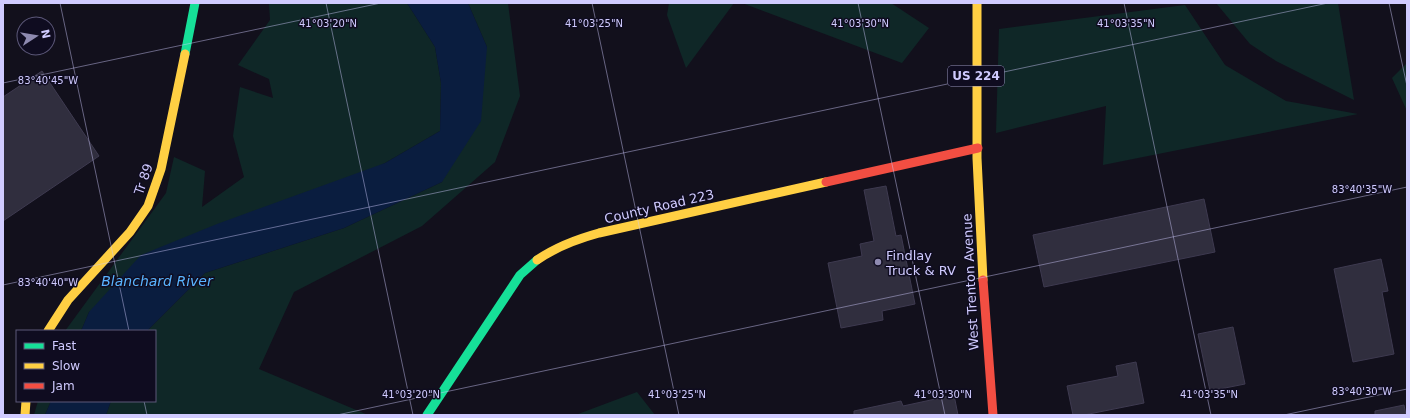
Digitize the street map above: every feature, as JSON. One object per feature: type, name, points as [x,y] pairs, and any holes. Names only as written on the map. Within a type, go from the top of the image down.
[{"type":"street","name":"Tr 89","points":[[49,330],[70,299],[142,216],[153,193],[162,162],[195,3]]},
{"type":"street","name":"US 224","points":[[977,3],[976,69],[978,148]]},
{"type":"street","name":"County Road 223","points":[[427,415],[520,275],[531,263],[545,253],[559,246],[599,233],[978,148]]},
{"type":"street","name":"West Trenton Avenue","points":[[978,148],[979,221],[985,330],[993,415]]},
{"type":"street","points":[[25,415],[26,402]]},
{"type":"green space","points":[[269,3],[407,3],[435,47],[441,83],[440,131],[385,163],[89,312],[81,330],[66,330],[166,193],[174,157],[205,171],[202,207],[244,177],[233,136],[240,87],[273,98],[269,79],[238,65],[270,20]]},
{"type":"green space","points":[[468,3],[508,3],[520,96],[495,162],[422,226],[294,292],[259,369],[368,415],[106,415],[111,402],[156,402],[156,330],[148,330],[205,273],[344,228],[442,182],[487,47]]},
{"type":"green space","points":[[669,3],[734,3],[686,68],[667,15]]},
{"type":"green space","points":[[742,3],[891,3],[929,28],[902,63]]},
{"type":"green space","points":[[1216,3],[1338,3],[1354,100],[1276,61],[1250,44]]},
{"type":"green space","points":[[1185,5],[1225,65],[1286,101],[1358,114],[1103,165],[1106,106],[996,133],[999,29]]},
{"type":"green space","points":[[1407,63],[1407,111],[1392,78]]},
{"type":"green space","points":[[637,392],[655,415],[578,415],[578,414]]},
{"type":"green space","points":[[38,402],[51,402],[45,415],[34,415]]},
{"type":"water","name":"Blanchard River","points":[[407,3],[468,3],[487,47],[481,121],[442,182],[344,228],[205,273],[148,330],[81,330],[89,312],[141,255],[217,224],[385,163],[440,131],[441,83],[435,47]]},
{"type":"water","points":[[51,402],[111,402],[106,415],[45,415]]},
{"type":"building","points":[[42,71],[99,156],[3,221],[3,97]]},
{"type":"building","points":[[886,186],[896,236],[901,235],[915,304],[882,311],[883,320],[841,328],[828,263],[862,256],[860,244],[874,241],[864,190]]},
{"type":"building","points":[[1204,199],[1215,252],[1044,287],[1033,235]]},
{"type":"building","points":[[1381,259],[1388,291],[1382,292],[1394,354],[1353,362],[1334,269]]},
{"type":"building","points":[[1233,327],[1245,384],[1210,391],[1198,334]]},
{"type":"building","points":[[1136,362],[1144,403],[1084,415],[1073,415],[1067,386],[1118,376],[1116,366]]},
{"type":"building","points":[[954,395],[958,415],[854,415],[854,411],[901,401],[903,406]]},
{"type":"building","points":[[1404,405],[1406,415],[1375,415],[1375,411]]},
{"type":"traffic: fast","points":[[185,54],[195,3]]},
{"type":"traffic: fast","points":[[427,415],[520,275],[537,260]]},
{"type":"traffic: slow","points":[[977,3],[977,158],[983,280]]},
{"type":"traffic: slow","points":[[49,330],[68,300],[130,232],[148,206],[161,169],[185,54]]},
{"type":"traffic: slow","points":[[537,260],[567,244],[599,233],[826,182]]},
{"type":"traffic: slow","points":[[25,415],[26,402]]},
{"type":"traffic: jam","points":[[826,182],[978,148]]},
{"type":"traffic: jam","points":[[983,280],[993,415]]},
{"type":"place","name":"Findlay Truck & RV","points":[[878,262]]}]
